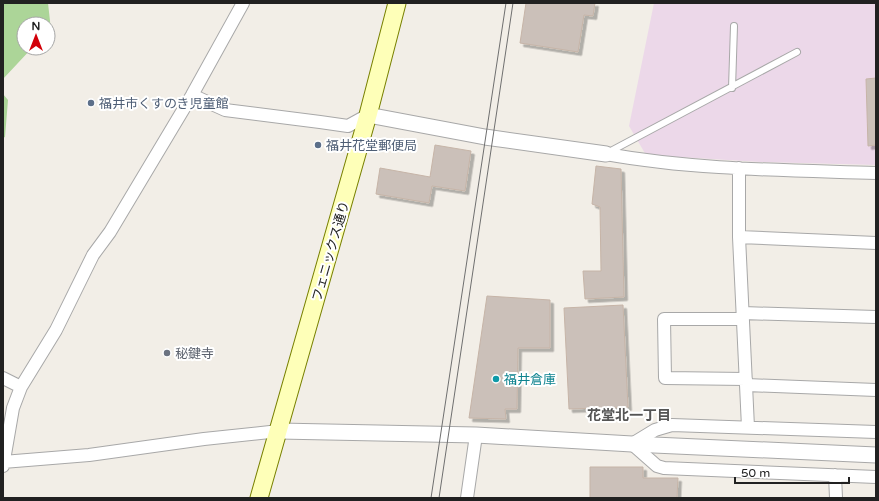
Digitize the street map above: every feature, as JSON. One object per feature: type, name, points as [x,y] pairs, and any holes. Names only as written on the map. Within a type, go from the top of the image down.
[{"type":"main road","name":"フェニックス通り","points":[[259,498],[368,115],[396,3]]},
{"type":"street","points":[[3,466],[13,408],[21,387],[56,330],[93,255],[110,232],[192,96],[243,3]]},
{"type":"street","points":[[192,96],[225,110],[348,126],[368,115],[485,137],[606,154],[648,162],[739,168],[876,173]]},
{"type":"street","points":[[739,168],[739,237],[748,427]]},
{"type":"street","points":[[739,237],[876,243]]},
{"type":"street","points":[[876,318],[743,316],[664,319],[665,378],[876,390]]},
{"type":"street","points":[[3,378],[21,387]]},
{"type":"street","points":[[632,444],[655,430],[668,426],[748,427],[876,432]]},
{"type":"street","points":[[3,462],[89,455],[279,431],[476,435],[876,455]]},
{"type":"street","points":[[467,498],[476,435]]},
{"type":"street","points":[[632,444],[657,466],[664,468],[876,476]]},
{"type":"street","points":[[835,475],[836,498]]},
{"type":"lane","points":[[732,88],[734,26]]},
{"type":"lane","points":[[606,154],[797,52]]},
{"type":"shaded area","points":[[654,3],[876,3],[876,165],[760,162],[646,155],[629,126]]},
{"type":"green space","points":[[3,3],[48,3],[49,16],[16,16],[16,56],[25,56],[3,79]]},
{"type":"green space","points":[[3,94],[8,100],[5,137],[3,138]]},
{"type":"building","points":[[526,3],[595,3],[593,16],[584,15],[578,52],[520,43]]},
{"type":"building","points":[[876,78],[876,145],[868,146],[866,79]]},
{"type":"building","points":[[435,145],[471,151],[465,191],[432,186],[429,203],[376,194],[380,168],[430,177]]},
{"type":"building","points":[[596,166],[621,169],[624,297],[585,299],[583,271],[601,271],[600,207],[592,204]]},
{"type":"building","name":"福井倉庫","points":[[487,296],[550,300],[550,348],[518,348],[517,409],[505,409],[506,419],[469,418]]},
{"type":"building","name":"福井倉庫","points":[[623,305],[628,407],[569,409],[564,308]]},
{"type":"building","points":[[590,467],[643,467],[643,478],[678,478],[677,498],[590,498]]},
{"type":"tram line","points":[[431,498],[506,3]]},
{"type":"tram line","points":[[439,498],[513,3]]},
{"type":"place","name":"福井市くすのき児童館","points":[[91,103]]},
{"type":"place","name":"福井花堂郵便局","points":[[318,145]]},
{"type":"place","name":"秘鍵寺","points":[[167,353]]},
{"type":"place","name":"福井倉庫","points":[[496,379]]},
{"type":"district","name":"花堂北一丁目","points":[[629,415]]}]
